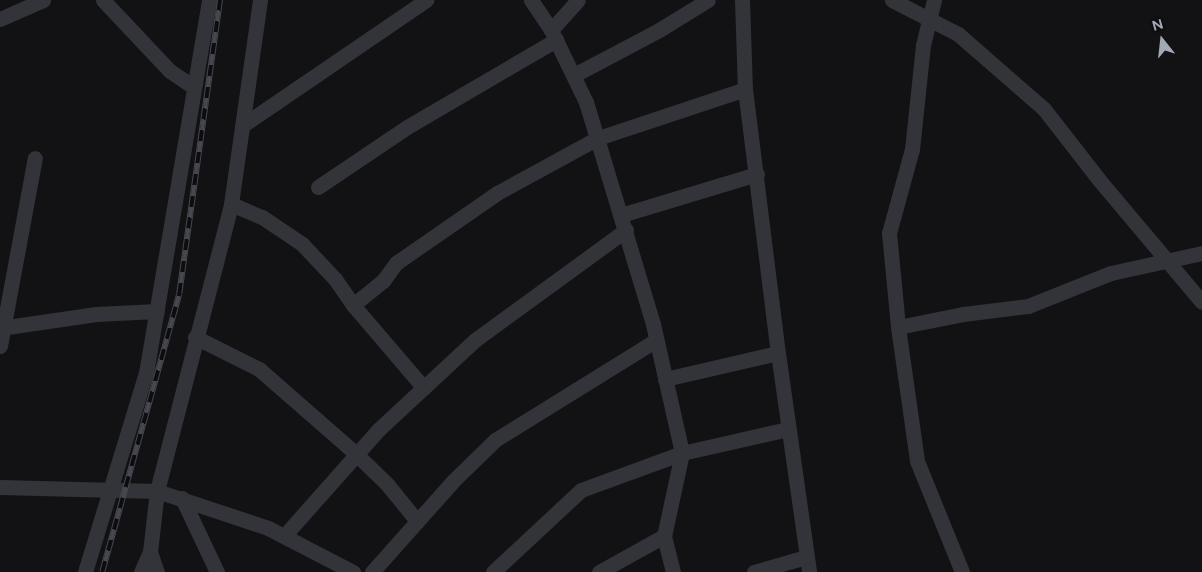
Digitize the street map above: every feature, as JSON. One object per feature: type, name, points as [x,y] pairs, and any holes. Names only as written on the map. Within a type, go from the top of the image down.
[{"type":"street","points":[[0,18],[43,0]]},
{"type":"street","points":[[103,0],[170,71],[194,87]]},
{"type":"street","points":[[85,572],[146,373],[209,0]]},
{"type":"street","points":[[141,572],[150,552],[157,491],[195,337],[231,204],[260,0]]},
{"type":"street","points":[[243,125],[426,0]]},
{"type":"street","points":[[531,0],[554,35],[586,102],[624,222],[656,340],[682,454],[664,536],[673,572]]},
{"type":"street","points":[[318,187],[407,127],[554,35],[578,0]]},
{"type":"street","points":[[574,76],[659,30],[708,0]]},
{"type":"street","points":[[742,0],[745,90],[807,565],[754,572]]},
{"type":"street","points":[[892,0],[958,34],[1044,109],[1100,181],[1169,260],[1202,302]]},
{"type":"street","points":[[934,0],[923,45],[912,149],[889,233],[898,327],[917,461],[962,572]]},
{"type":"street","points":[[353,305],[383,281],[396,263],[497,192],[598,138],[745,90]]},
{"type":"street","points":[[0,346],[35,158]]},
{"type":"street","points":[[284,536],[378,430],[475,340],[624,222],[757,174]]},
{"type":"street","points":[[231,204],[262,217],[302,244],[335,279],[353,305],[424,388]]},
{"type":"street","points":[[898,327],[963,314],[1028,306],[1092,278],[1202,254]]},
{"type":"street","points":[[2,328],[96,314],[156,311]]},
{"type":"street","points":[[195,337],[259,370],[356,454],[387,484],[417,521]]},
{"type":"street","points":[[372,572],[472,460],[495,440],[656,340]]},
{"type":"street","points":[[665,379],[778,353]]},
{"type":"street","points":[[493,572],[581,490],[682,454],[788,429]]},
{"type":"street","points":[[0,487],[157,491],[268,528],[353,572]]},
{"type":"street","points":[[182,498],[217,572]]},
{"type":"street","points":[[599,572],[664,536]]},
{"type":"street","points":[[150,552],[157,572]]},
{"type":"railway","points":[[102,572],[179,294],[220,0]]}]
